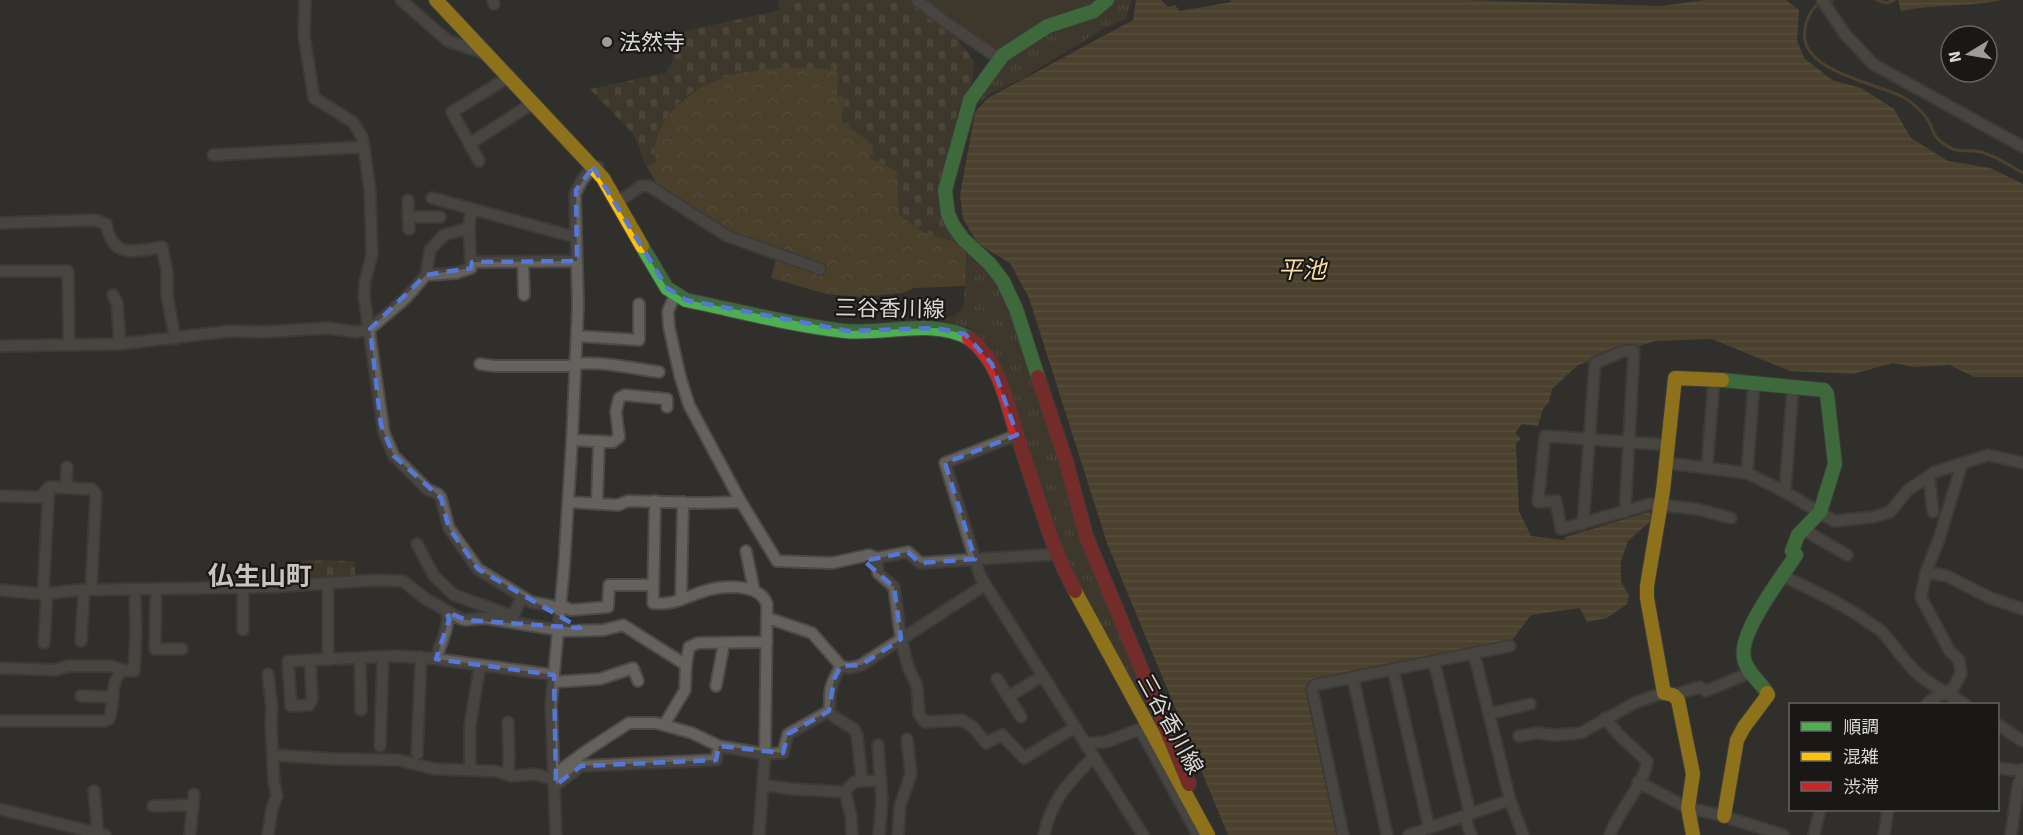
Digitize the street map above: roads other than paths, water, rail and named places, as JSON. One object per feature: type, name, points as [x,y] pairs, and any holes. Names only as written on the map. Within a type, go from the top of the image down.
[{"type":"street","points":[[305,0],[304,36],[314,98],[353,122],[362,137],[364,147],[370,191],[372,255],[364,289],[381,425],[394,456],[423,485],[441,498],[449,528],[478,569],[531,602],[552,606],[560,617],[565,631],[604,630],[623,624],[686,665]]},
{"type":"street","points":[[401,0],[448,40],[487,54]]},
{"type":"street","points":[[436,0],[596,167],[661,279],[675,295],[668,311],[680,376],[689,405],[741,501],[777,561],[832,563],[869,555],[877,558],[908,552],[920,563],[1057,554]]},
{"type":"street","points":[[917,0],[1000,59]]},
{"type":"street","points":[[1107,0],[1094,11],[1080,18],[1048,26],[1012,47],[1000,59],[970,100],[945,190],[948,214],[963,239],[990,264],[1003,281],[1016,309],[1066,461],[1086,536],[1186,776],[1200,811],[1199,817]]},
{"type":"street","points":[[1822,0],[1845,34],[1874,64],[2023,147]]},
{"type":"street","points":[[478,161],[452,112],[509,77]]},
{"type":"street","points":[[469,144],[533,103]]},
{"type":"street","points":[[213,155],[364,147]]},
{"type":"street","points":[[556,835],[551,705],[569,502],[577,336],[576,190],[596,167]]},
{"type":"street","points":[[618,202],[641,186],[649,186],[727,236],[820,269]]},
{"type":"street","points":[[432,198],[575,237]]},
{"type":"street","points":[[408,200],[409,229]]},
{"type":"street","points":[[426,275],[456,273],[471,268],[469,228],[471,210]]},
{"type":"street","points":[[408,217],[440,214],[444,235]]},
{"type":"street","points":[[0,223],[95,220],[106,224],[111,241],[122,250],[129,252],[162,247],[175,339]]},
{"type":"street","points":[[0,346],[120,344],[175,339],[212,332],[328,328],[357,332],[370,329],[406,298],[426,275],[430,250],[444,235],[469,228]]},
{"type":"street","points":[[472,262],[577,261]]},
{"type":"street","points":[[523,262],[524,295]]},
{"type":"street","points":[[0,270],[68,271],[69,345]]},
{"type":"street","points":[[113,295],[117,303],[120,344]]},
{"type":"street","name":"三谷香川線","points":[[675,295],[698,304],[848,331],[950,329],[965,334],[984,352],[992,364],[1057,554],[1076,594],[1208,835]]},
{"type":"street","points":[[577,336],[639,340],[639,304]]},
{"type":"street","points":[[1583,524],[1595,363],[1624,351],[1634,351],[1625,512]]},
{"type":"street","points":[[480,364],[568,366],[575,363],[612,365],[659,372]]},
{"type":"street","points":[[1693,835],[1688,808],[1693,774],[1678,700],[1668,694],[1647,598],[1648,574],[1667,463],[1675,378],[1824,390],[1827,394],[1835,464],[1820,512],[1798,535],[1792,551],[1797,555],[1751,625],[1744,645],[1743,656],[1768,695],[1737,740],[1724,816]]},
{"type":"street","points":[[1707,468],[1714,380]]},
{"type":"street","points":[[1747,473],[1754,383]]},
{"type":"street","points":[[1785,492],[1793,386]]},
{"type":"street","points":[[572,440],[614,442],[619,437],[616,412],[619,398],[625,395],[667,399],[667,407]]},
{"type":"street","points":[[1017,435],[945,463],[980,576],[1143,835]]},
{"type":"street","points":[[1668,445],[1545,436],[1538,502],[1556,501],[1561,529],[1650,504],[1696,509],[1731,518]]},
{"type":"street","points":[[597,503],[599,441]]},
{"type":"street","points":[[1667,463],[1747,473],[1834,521],[1873,517],[1890,512],[1908,490],[1935,472],[1988,455],[2023,463]]},
{"type":"street","points":[[1929,703],[1953,688],[1961,674],[1959,660],[1949,650],[1921,597],[1926,572],[1962,465]]},
{"type":"street","points":[[66,488],[68,467]]},
{"type":"street","points":[[1929,476],[1933,512]]},
{"type":"street","points":[[49,487],[92,489],[96,495],[81,641]]},
{"type":"street","points":[[0,496],[41,497],[49,487]]},
{"type":"street","points":[[44,643],[49,487]]},
{"type":"street","points":[[569,502],[618,505],[628,501],[741,501]]},
{"type":"street","points":[[655,501],[653,603],[663,605],[717,588],[754,590],[764,597],[768,618],[764,785],[759,835]]},
{"type":"street","points":[[681,600],[683,502]]},
{"type":"street","points":[[1804,530],[1847,555]]},
{"type":"street","points":[[417,544],[434,576],[454,595],[513,616],[522,597]]},
{"type":"street","points":[[746,551],[754,590]]},
{"type":"street","points":[[877,558],[878,573],[894,587],[901,639],[917,686],[919,714],[925,722],[962,720],[973,727],[986,743],[1002,735],[1024,758],[1074,728]]},
{"type":"street","points":[[1926,572],[1947,576],[1990,598],[2023,609]]},
{"type":"street","points":[[1783,576],[1835,600],[1883,632],[1909,666],[1919,675],[1962,703]]},
{"type":"street","points":[[0,590],[45,594],[87,590],[403,581],[447,612],[466,620],[560,617],[570,610],[608,607],[609,585],[653,585]]},
{"type":"street","points":[[328,584],[328,660]]},
{"type":"street","points":[[768,618],[812,633],[841,666],[849,668],[861,665],[985,585]]},
{"type":"street","points":[[243,587],[243,630]]},
{"type":"street","points":[[0,668],[56,670],[68,666],[111,666],[134,671],[135,589]]},
{"type":"street","points":[[156,589],[155,649],[182,649]]},
{"type":"street","points":[[436,659],[449,620],[447,612]]},
{"type":"street","points":[[664,725],[685,690],[689,647],[698,643],[767,642]]},
{"type":"street","points":[[716,686],[724,643]]},
{"type":"street","points":[[1343,835],[1312,689],[1315,685],[1510,646]]},
{"type":"street","points":[[1474,653],[1510,800],[1523,835]]},
{"type":"street","points":[[380,746],[383,657]]},
{"type":"street","points":[[310,660],[421,657],[554,679],[600,679],[633,668],[638,681]]},
{"type":"street","points":[[417,754],[421,657]]},
{"type":"street","points":[[360,658],[360,710]]},
{"type":"street","points":[[1434,661],[1472,835]]},
{"type":"street","points":[[470,766],[470,726],[480,665]]},
{"type":"street","points":[[555,780],[585,751],[629,723],[664,725],[692,733],[719,746],[765,754],[783,753],[788,734],[829,711],[834,679],[841,666]]},
{"type":"street","points":[[1393,669],[1429,828]]},
{"type":"street","points":[[0,721],[104,721],[109,719],[112,713],[117,676],[123,670]]},
{"type":"street","points":[[1519,736],[1536,733],[1556,735],[1581,733],[1636,702],[1700,687],[1706,691],[1752,672]]},
{"type":"street","points":[[268,674],[272,709],[274,783],[277,796],[272,808],[268,835]]},
{"type":"street","points":[[1008,697],[1042,676]]},
{"type":"street","points":[[1353,677],[1387,835]]},
{"type":"street","points":[[997,679],[1021,717]]},
{"type":"street","points":[[81,696],[113,696]]},
{"type":"street","points":[[1489,714],[1530,704]]},
{"type":"street","points":[[833,716],[862,734],[862,781]]},
{"type":"street","points":[[1605,718],[1619,735],[1647,761],[1646,772],[1612,827],[1610,835]]},
{"type":"street","points":[[508,722],[508,774]]},
{"type":"street","points":[[1999,726],[2023,741]]},
{"type":"street","points":[[1087,747],[1092,743],[1106,742],[1140,729],[1198,835]]},
{"type":"street","points":[[898,835],[900,806],[911,774],[907,739]]},
{"type":"street","points":[[878,745],[881,780],[879,835]]},
{"type":"street","points":[[273,755],[399,760],[434,769],[535,774],[555,780],[581,766],[716,760],[719,746]]},
{"type":"street","points":[[1047,833],[1047,818],[1065,786],[1093,757]]},
{"type":"street","points":[[1999,768],[2023,770],[2018,785],[2011,835]]},
{"type":"street","points":[[845,792],[854,782],[881,780]]},
{"type":"street","points":[[1638,782],[1688,808],[1724,816],[1783,835]]},
{"type":"street","points":[[764,785],[845,792]]},
{"type":"street","points":[[0,809],[102,834],[94,791]]},
{"type":"street","points":[[845,792],[851,816],[852,835]]},
{"type":"street","points":[[153,806],[194,799],[190,835]]},
{"type":"street","points":[[1409,835],[1510,800]]},
{"type":"street","points":[[1814,835],[1820,811]]},
{"type":"street","points":[[1884,835],[1888,811]]},
{"type":"water","name":"平池","points":[[1136,0],[1161,0],[1168,7],[1175,5],[1180,11],[1231,2],[1231,0],[1464,0],[1661,6],[1705,0],[1786,0],[1799,10],[1797,40],[1804,58],[1832,80],[1861,88],[1894,109],[1911,138],[1948,161],[1990,168],[2023,184],[2023,377],[1975,377],[1949,365],[1914,367],[1893,363],[1853,374],[1790,371],[1712,339],[1655,341],[1578,365],[1552,389],[1538,426],[1522,424],[1515,433],[1521,439],[1516,443],[1519,511],[1531,536],[1564,540],[1565,537],[1649,512],[1654,518],[1628,541],[1621,561],[1621,582],[1629,595],[1627,604],[1607,618],[1587,622],[1580,608],[1531,615],[1510,643],[1308,684],[1339,835],[1228,835],[1108,546],[1029,298],[1010,263],[978,244],[963,219],[960,195],[975,112],[988,98],[1133,20]]},
{"type":"water","points":[[1898,0],[2002,0],[1901,11]]},
{"type":"waterway","points":[[1833,0],[1817,5],[1808,19],[1805,29],[1806,43],[1813,55],[1841,74],[1906,99],[1918,108],[1929,122],[1936,137],[1947,146],[1987,154],[2023,173]]},
{"type":"waterway","points":[[1877,0],[1887,3],[1894,0]]},
{"type":"place","name":"法然寺","points":[[607,42]]},
{"type":"district","name":"仏生山町","points":[[260,576]]}]
